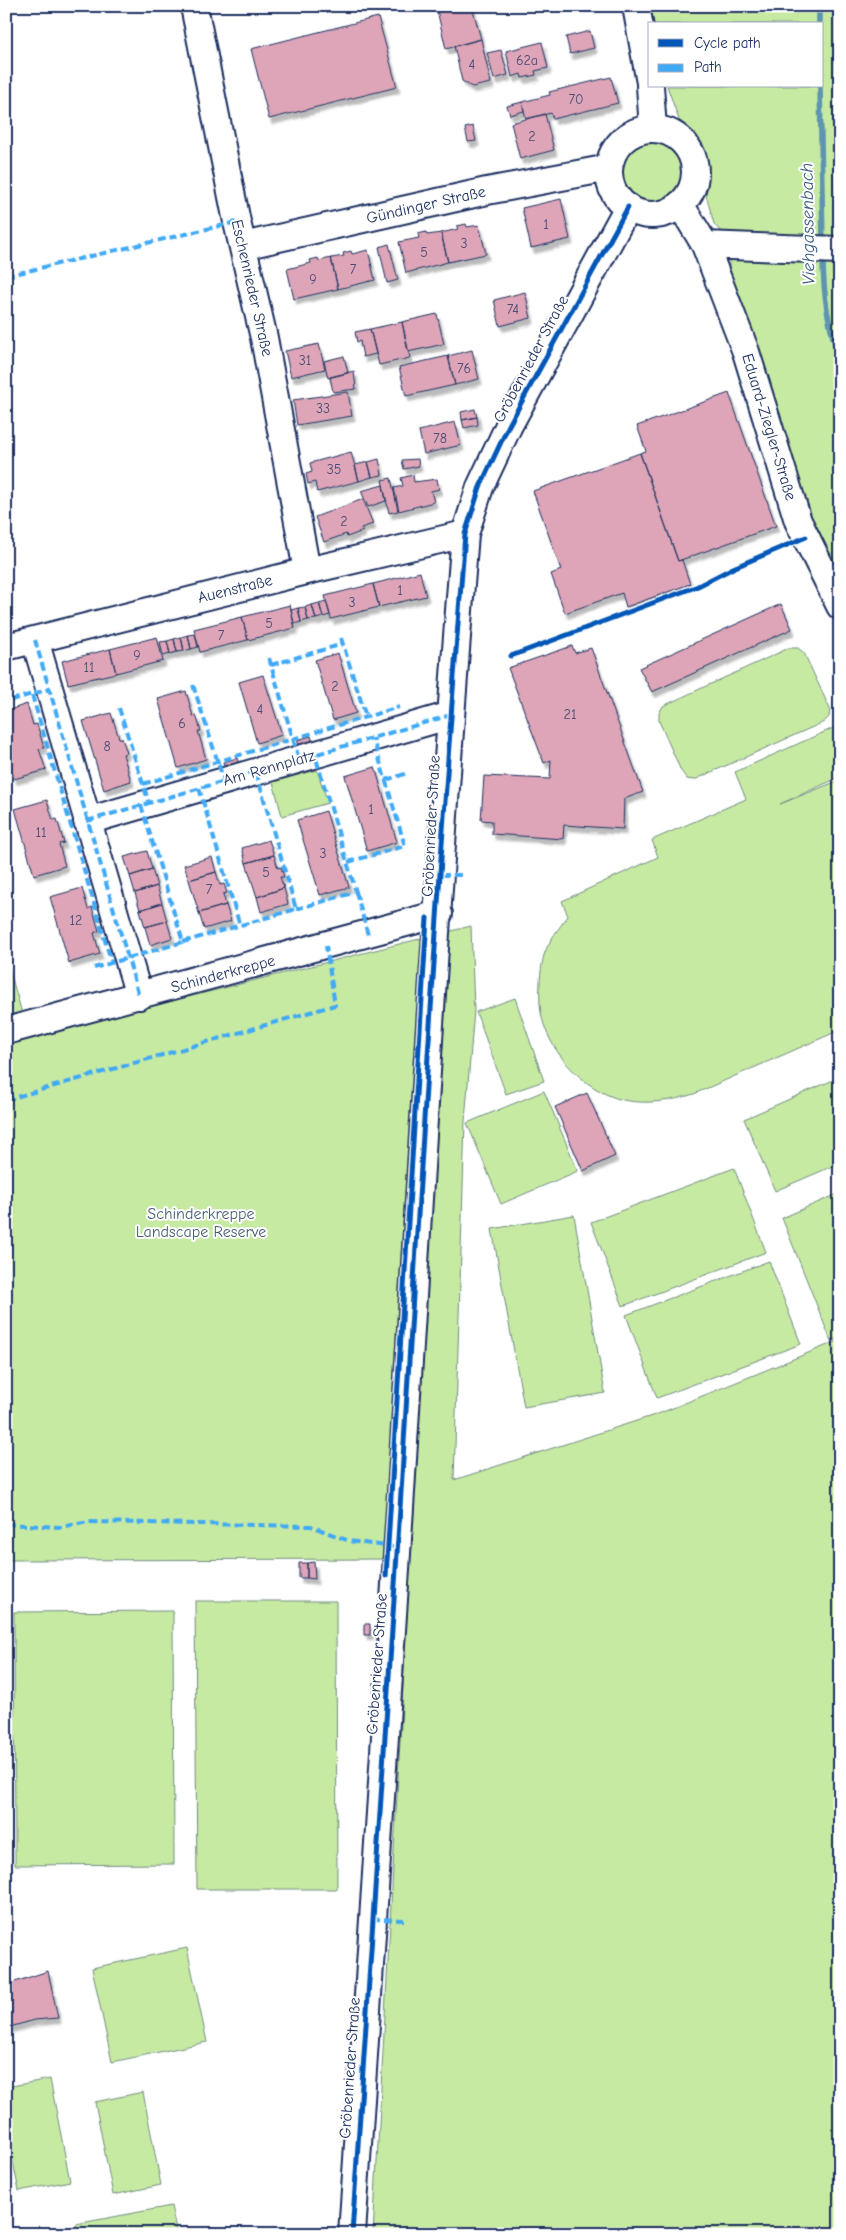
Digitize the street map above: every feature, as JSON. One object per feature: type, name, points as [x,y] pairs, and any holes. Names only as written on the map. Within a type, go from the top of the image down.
[{"type":"street","name":"Eschenrieder Straße","points":[[194,6],[243,246],[264,338],[307,571]]},
{"type":"street","points":[[636,6],[648,71]]},
{"type":"street","points":[[650,88],[653,129]]},
{"type":"street","points":[[645,129],[653,129],[660,129],[674,134],[685,144],[693,157],[695,171],[693,186],[686,199],[661,214],[646,214],[628,207],[614,192],[610,179],[609,168],[613,152],[621,141],[645,129]]},
{"type":"street","name":"Gündinger Straße","points":[[243,246],[487,191],[609,168]]},
{"type":"street","name":"Eduard-Ziegler-Straße","points":[[680,204],[705,245],[746,352],[798,521],[840,606]]},
{"type":"street","name":"Gröbenrieder Straße","points":[[352,2234],[400,1512],[423,1120],[439,914],[441,846],[465,534],[480,487],[509,425],[628,207]]},
{"type":"street","points":[[705,245],[828,250]]},
{"type":"street","name":"Auenstraße","points":[[6,647],[307,571],[465,534]]},
{"type":"street","points":[[35,640],[139,996]]},
{"type":"street","name":"Am Rennplatz","points":[[88,821],[451,715]]},
{"type":"street","name":"Schinderkreppe","points":[[6,1031],[439,914]]},
{"type":"green space","points":[[650,6],[835,6],[833,160],[836,221],[840,251],[840,581],[823,550],[794,474],[729,276],[729,241],[714,224],[706,195],[707,166],[697,135],[679,120],[668,88],[824,88],[824,22],[654,22]]},
{"type":"green space","points":[[652,143],[663,145],[676,156],[681,172],[679,183],[668,196],[652,201],[641,199],[628,188],[623,172],[625,161],[636,148]]},
{"type":"green space","points":[[789,648],[798,648],[804,653],[830,709],[829,717],[824,722],[694,780],[687,779],[681,771],[659,721],[659,713],[663,706]]},
{"type":"green space","points":[[840,725],[840,777],[780,804],[840,780],[840,1030],[694,1094],[677,1099],[659,1102],[623,1100],[593,1087],[567,1064],[548,1035],[542,1020],[540,980],[544,955],[554,934],[568,916],[562,901],[658,857],[652,840],[746,799],[735,772]]},
{"type":"green space","points":[[317,770],[328,803],[282,816],[273,782]]},
{"type":"green space","name":"Schinderkreppe Landscape Reserve","points":[[471,926],[474,1010],[465,1121],[454,1480],[658,1414],[840,1340],[840,2234],[373,2234],[410,1559],[6,1560],[6,958],[29,1037]]},
{"type":"green space","points":[[515,998],[544,1081],[506,1094],[476,1012]]},
{"type":"green space","points":[[840,1077],[840,1163],[775,1191],[744,1119]]},
{"type":"green space","points":[[544,1091],[578,1171],[501,1204],[467,1123]]},
{"type":"green space","points":[[734,1168],[766,1252],[623,1306],[591,1222]]},
{"type":"green space","points":[[840,1193],[840,1338],[831,1341],[782,1218]]},
{"type":"green space","points":[[574,1215],[605,1393],[524,1407],[492,1229]]},
{"type":"green space","points":[[769,1261],[801,1344],[657,1398],[626,1315]]},
{"type":"green space","points":[[195,1601],[336,1601],[337,1889],[197,1889]]},
{"type":"green space","points":[[173,1611],[174,1864],[15,1865],[14,1612]]},
{"type":"green space","points":[[187,1948],[207,2042],[112,2062],[92,1968]]},
{"type":"green space","points":[[50,2079],[70,2181],[19,2191],[6,2127],[6,2087]]},
{"type":"green space","points":[[143,2092],[161,2185],[113,2195],[95,2102]]},
{"type":"green space","points":[[171,2206],[177,2234],[78,2234],[76,2224]]},
{"type":"building","points":[[436,6],[472,6],[481,39],[446,49]]},
{"type":"building","points":[[378,17],[397,87],[269,119],[251,49]]},
{"type":"building","points":[[590,31],[594,48],[570,54],[566,37]]},
{"type":"building","points":[[481,39],[491,83],[472,87],[462,81],[454,46]]},
{"type":"building","points":[[542,42],[548,68],[535,71],[536,75],[522,78],[521,74],[512,77],[506,51]]},
{"type":"building","points":[[501,50],[508,75],[494,79],[487,53]]},
{"type":"building","points":[[611,77],[618,103],[553,119],[551,113],[526,119],[522,102],[550,95],[549,92]]},
{"type":"building","points":[[522,102],[524,111],[510,115],[507,106]]},
{"type":"building","points":[[545,114],[554,150],[520,159],[511,123]]},
{"type":"building","points":[[473,126],[476,141],[468,142],[465,128]]},
{"type":"building","points":[[561,199],[570,239],[531,248],[522,208]]},
{"type":"building","points":[[466,224],[467,227],[479,225],[486,254],[448,262],[441,233],[458,229],[457,226]]},
{"type":"building","points":[[426,232],[427,235],[441,233],[448,262],[406,273],[399,242],[419,238],[418,234]]},
{"type":"building","points":[[389,244],[398,280],[387,283],[379,247]]},
{"type":"building","points":[[368,250],[375,280],[338,289],[331,258],[344,256],[343,253],[351,251],[352,254]]},
{"type":"building","points":[[318,258],[319,261],[331,258],[338,289],[294,299],[287,269],[311,263],[310,260]]},
{"type":"building","points":[[525,292],[531,318],[500,326],[494,300]]},
{"type":"building","points":[[437,314],[444,344],[408,352],[402,322]]},
{"type":"building","points":[[402,322],[410,358],[379,365],[370,329]]},
{"type":"building","points":[[370,329],[376,354],[363,357],[360,341],[357,342],[355,332]]},
{"type":"building","points":[[319,344],[325,369],[291,377],[285,351]]},
{"type":"building","points":[[472,350],[479,379],[455,385],[448,356]]},
{"type":"building","points":[[344,356],[348,373],[328,378],[324,361]]},
{"type":"building","points":[[448,356],[455,385],[406,396],[399,367]]},
{"type":"building","points":[[354,371],[356,389],[333,392],[330,377]]},
{"type":"building","points":[[348,392],[352,416],[297,425],[293,400]]},
{"type":"building","points":[[729,393],[776,526],[678,561],[640,453],[646,451],[637,426]]},
{"type":"building","points":[[475,409],[477,417],[462,420],[461,412]]},
{"type":"building","points":[[477,417],[478,425],[464,428],[462,420]]},
{"type":"building","points":[[455,422],[461,445],[424,454],[419,431]]},
{"type":"building","points":[[351,452],[359,481],[317,492],[315,482],[308,484],[306,474],[312,472],[310,463]]},
{"type":"building","points":[[640,453],[678,561],[682,560],[690,584],[626,607],[622,593],[565,613],[551,574],[561,570],[533,491]]},
{"type":"building","points":[[379,459],[382,475],[372,477],[368,462]]},
{"type":"building","points":[[418,459],[419,466],[404,469],[402,460]]},
{"type":"building","points":[[368,462],[372,477],[359,481],[355,465]]},
{"type":"building","points":[[413,475],[414,482],[437,479],[439,489],[431,491],[434,502],[399,511],[394,488],[403,486],[401,478]]},
{"type":"building","points":[[391,478],[398,511],[389,513],[382,480]]},
{"type":"building","points":[[383,485],[386,501],[368,507],[361,491]]},
{"type":"building","points":[[363,499],[373,524],[361,528],[363,531],[347,537],[346,534],[324,542],[315,517]]},
{"type":"building","points":[[420,572],[426,596],[379,607],[373,584]]},
{"type":"building","points":[[373,584],[379,607],[331,619],[325,596]]},
{"type":"building","points":[[326,601],[330,615],[323,617],[319,603]]},
{"type":"building","points":[[319,603],[323,617],[316,619],[312,605]]},
{"type":"building","points":[[781,604],[792,629],[652,692],[639,668]]},
{"type":"building","points":[[290,605],[295,628],[248,640],[242,617]]},
{"type":"building","points":[[312,605],[316,619],[308,620],[305,607]]},
{"type":"building","points":[[305,607],[308,620],[301,622],[298,608]]},
{"type":"building","points":[[298,608],[301,622],[294,624],[291,610]]},
{"type":"building","points":[[242,617],[248,640],[200,652],[194,629]]},
{"type":"building","points":[[195,634],[198,647],[191,649],[188,635]]},
{"type":"building","points":[[188,635],[191,649],[184,651],[181,637]]},
{"type":"building","points":[[157,637],[163,661],[116,673],[110,649]]},
{"type":"building","points":[[181,637],[184,651],[177,652],[174,639]]},
{"type":"building","points":[[174,639],[177,652],[170,654],[167,641]]},
{"type":"building","points":[[167,641],[170,654],[163,656],[160,642]]},
{"type":"building","points":[[572,646],[575,653],[591,648],[643,792],[624,799],[623,829],[564,825],[563,839],[492,834],[492,821],[481,820],[484,776],[550,779],[551,760],[544,763],[508,668]]},
{"type":"building","points":[[110,649],[116,673],[68,684],[62,661]]},
{"type":"building","points":[[338,653],[356,713],[333,720],[315,660]]},
{"type":"building","points":[[263,675],[282,735],[257,743],[239,682]]},
{"type":"building","points":[[186,691],[193,716],[196,715],[201,731],[198,731],[206,759],[178,768],[158,699]]},
{"type":"building","points":[[27,704],[33,725],[37,724],[44,748],[39,749],[46,770],[14,779],[6,751],[6,711]]},
{"type":"building","points":[[111,713],[119,738],[122,738],[127,753],[123,754],[131,781],[104,790],[83,721]]},
{"type":"building","points":[[311,736],[314,747],[301,751],[297,740]]},
{"type":"building","points":[[237,758],[240,769],[226,773],[223,762]]},
{"type":"building","points":[[375,767],[397,842],[367,851],[345,776]]},
{"type":"building","points":[[47,800],[53,820],[57,819],[64,843],[59,844],[65,866],[34,875],[15,809]]},
{"type":"building","points":[[326,811],[349,887],[320,895],[297,820]]},
{"type":"building","points":[[269,840],[274,855],[246,863],[242,848]]},
{"type":"building","points":[[147,851],[152,869],[130,876],[124,857]]},
{"type":"building","points":[[274,855],[278,868],[281,867],[284,877],[280,877],[284,888],[257,897],[246,863]]},
{"type":"building","points":[[212,857],[216,872],[189,880],[184,865]]},
{"type":"building","points":[[152,869],[157,886],[135,893],[130,876]]},
{"type":"building","points":[[216,872],[220,885],[224,884],[227,893],[223,894],[226,905],[199,913],[189,880]]},
{"type":"building","points":[[157,886],[162,903],[140,910],[135,893]]},
{"type":"building","points":[[82,888],[88,909],[92,907],[99,931],[94,933],[100,954],[69,963],[50,897]]},
{"type":"building","points":[[284,888],[288,904],[261,912],[257,897]]},
{"type":"building","points":[[162,903],[167,921],[145,927],[140,910]]},
{"type":"building","points":[[226,905],[231,921],[204,929],[199,913]]},
{"type":"building","points":[[167,921],[172,938],[150,945],[145,927]]},
{"type":"building","points":[[587,1093],[615,1156],[583,1171],[555,1107]]},
{"type":"building","points":[[314,1562],[315,1579],[307,1578],[307,1563]]},
{"type":"building","points":[[299,1563],[307,1563],[307,1578],[299,1578]]},
{"type":"building","points":[[364,1624],[370,1624],[370,1635],[364,1635]]},
{"type":"building","points":[[48,1971],[58,2018],[35,2020],[6,2028],[6,1985]]},
{"type":"waterway","name":"Viehgassenbach","points":[[819,6],[819,22]]},
{"type":"waterway","name":"Viehgassenbach","points":[[820,88],[823,242]]},
{"type":"waterway","name":"Viehgassenbach","points":[[823,256],[827,308],[832,334],[840,359]]},
{"type":"marked path","points":[[6,276],[237,222]]},
{"type":"marked path","points":[[341,638],[366,717]]},
{"type":"marked path","points":[[35,640],[139,996]]},
{"type":"marked path","points":[[271,665],[343,644]]},
{"type":"marked path","points":[[269,658],[299,759]]},
{"type":"marked path","points":[[193,685],[224,781]]},
{"type":"marked path","points":[[11,700],[50,689]]},
{"type":"marked path","points":[[32,695],[112,964]]},
{"type":"marked path","points":[[143,784],[399,707]]},
{"type":"marked path","points":[[119,708],[149,803]]},
{"type":"marked path","points":[[87,821],[451,715]]},
{"type":"marked path","points":[[348,862],[405,846],[373,738]]},
{"type":"marked path","points":[[296,909],[356,892],[315,755]]},
{"type":"marked path","points":[[183,942],[296,909],[256,772]]},
{"type":"marked path","points":[[386,780],[408,773]]},
{"type":"marked path","points":[[199,788],[240,926]]},
{"type":"marked path","points":[[94,968],[183,942],[141,805]]},
{"type":"marked path","points":[[441,875],[464,875]]},
{"type":"marked path","points":[[356,892],[368,935]]},
{"type":"marked path","points":[[6,1100],[335,1005],[326,946]]},
{"type":"marked path","points":[[6,1524],[60,1527],[89,1522],[311,1526],[349,1541],[393,1547]]},
{"type":"marked path","points":[[372,1919],[407,1920]]},
{"type":"cycle path","points":[[352,2234],[438,899],[465,534],[480,487],[509,425],[628,207]]},
{"type":"cycle path","points":[[511,656],[698,586],[733,568],[806,537]]},
{"type":"cycle path","points":[[386,1576],[427,918]]}]
